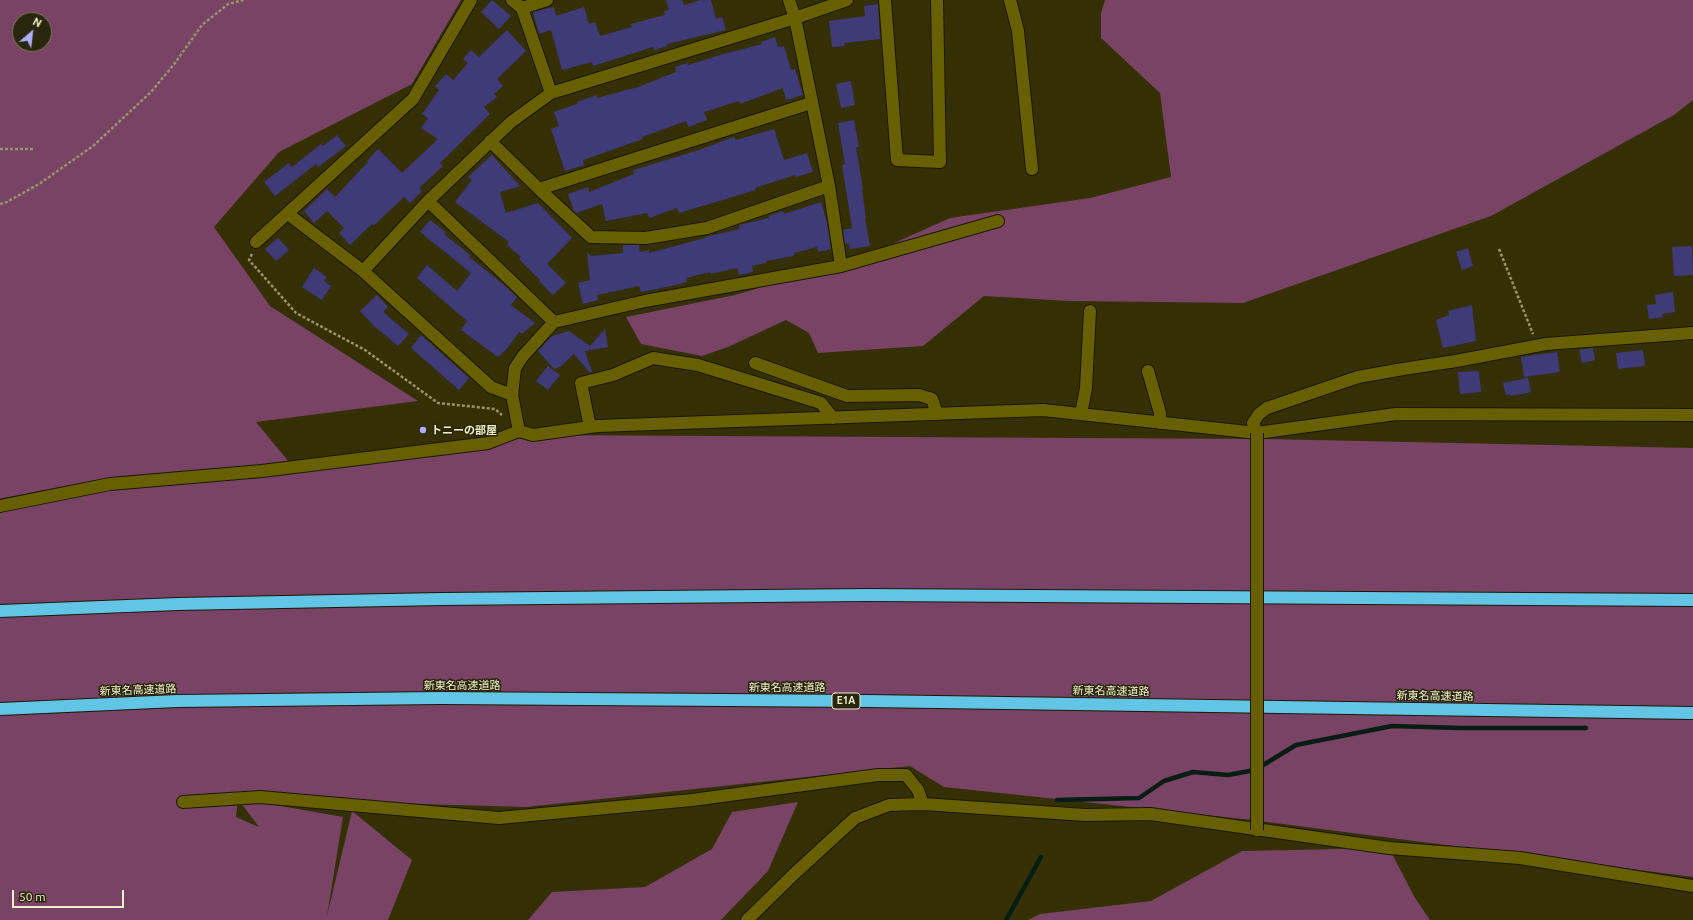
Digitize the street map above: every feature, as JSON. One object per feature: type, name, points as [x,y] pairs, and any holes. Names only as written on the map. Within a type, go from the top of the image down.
[{"type":"highway","points":[[0,611],[178,604],[851,595],[1693,600]]},
{"type":"highway","name":"新東名高速道路","points":[[0,709],[177,701],[448,698],[867,701],[1693,713]]},
{"type":"street","points":[[256,242],[413,99],[471,0]]},
{"type":"street","points":[[512,0],[522,8],[551,93]]},
{"type":"street","points":[[522,8],[547,0]]},
{"type":"street","points":[[788,0],[795,18],[811,104],[829,186],[841,266]]},
{"type":"street","points":[[364,271],[428,201],[511,122],[551,93],[795,18],[847,0]]},
{"type":"street","points":[[885,0],[897,160],[940,162],[937,0]]},
{"type":"street","points":[[1010,0],[1018,31],[1032,169]]},
{"type":"street","points":[[539,189],[811,104]]},
{"type":"street","points":[[490,142],[591,237],[646,238],[707,228],[829,186]]},
{"type":"street","points":[[428,201],[554,322]]},
{"type":"street","points":[[288,214],[364,271],[491,388],[512,395]]},
{"type":"street","points":[[519,431],[512,395],[515,368],[523,356],[554,322],[645,301],[841,266],[998,221]]},
{"type":"street","points":[[1081,414],[1086,388],[1090,311]]},
{"type":"street","points":[[1257,830],[1257,433],[1253,423],[1259,414],[1267,408],[1358,377],[1403,368],[1456,361],[1538,346],[1693,333]]},
{"type":"street","points":[[590,427],[581,383],[613,375],[653,358],[698,365],[821,403],[833,418]]},
{"type":"street","points":[[755,363],[847,396],[919,395],[932,398],[937,414]]},
{"type":"street","points":[[1148,371],[1160,413],[1160,423]]},
{"type":"street","points":[[0,506],[110,484],[262,471],[488,443],[519,431],[533,435],[597,426],[1043,410],[1257,433],[1396,414],[1693,415]]},
{"type":"street","points":[[183,802],[260,797],[499,818],[692,800],[885,775],[906,775],[918,790],[923,804]]},
{"type":"street","points":[[747,920],[855,818],[889,805],[923,804],[1085,815],[1150,814],[1389,848],[1520,858],[1693,886]]},
{"type":"path","points":[[0,204],[7,202],[39,184],[93,146],[150,92],[175,63],[202,25],[228,4],[244,0]]},
{"type":"path","points":[[0,149],[34,149]]},
{"type":"path","points":[[256,242],[249,260],[296,313],[365,350],[438,403],[495,409],[519,431]]},
{"type":"path","points":[[1499,249],[1538,346]]},
{"type":"shaded area","points":[[0,0],[461,0],[412,84],[279,152],[214,227],[270,306],[418,401],[256,422],[293,467],[533,435],[1266,439],[1693,448],[1693,877],[1252,820],[944,787],[910,766],[526,807],[242,799],[343,817],[327,916],[352,811],[412,860],[388,920],[0,920]],"holes":[[[238,799],[259,827],[236,817]]]},
{"type":"shaded area","points":[[1105,0],[1693,0],[1693,100],[1674,115],[1491,216],[1243,303],[1069,301],[984,296],[923,346],[818,353],[809,333],[786,320],[728,347],[702,356],[641,344],[626,317],[735,295],[863,257],[950,218],[1090,198],[1171,177],[1160,93],[1101,38],[1101,13]]},
{"type":"shaded area","points":[[798,802],[768,871],[721,920],[528,920],[552,892],[645,887],[712,849],[732,812]]},
{"type":"shaded area","points":[[1389,848],[1415,898],[1430,920],[1028,920],[1040,914],[1151,901],[1242,851]]},
{"type":"building","points":[[492,0],[511,16],[499,29],[481,12]]},
{"type":"building","points":[[666,0],[682,0],[684,5],[701,0],[711,0],[716,19],[722,17],[726,30],[667,44],[668,46],[654,50],[653,47],[593,66],[592,62],[562,70],[551,30],[539,34],[533,12],[554,7],[556,16],[584,7],[589,24],[595,22],[600,36],[632,27],[631,24],[665,15],[664,11],[669,10]]},
{"type":"building","points":[[878,4],[880,39],[844,43],[845,46],[832,47],[829,21],[865,16],[864,6]]},
{"type":"building","points":[[507,30],[526,51],[497,79],[503,86],[494,94],[497,97],[484,107],[490,114],[440,163],[443,166],[419,188],[422,191],[410,203],[404,197],[350,245],[339,233],[344,228],[327,211],[314,223],[304,211],[327,189],[335,197],[368,162],[367,161],[378,149],[402,173],[438,139],[421,128],[428,118],[422,114],[439,90],[435,86],[446,74],[453,80],[468,63],[463,59],[471,50],[479,57]]},
{"type":"building","points":[[775,37],[778,47],[784,46],[791,70],[795,69],[803,95],[786,100],[783,88],[740,104],[739,101],[704,112],[707,120],[688,127],[686,121],[642,137],[643,139],[583,160],[584,165],[565,171],[551,129],[559,126],[554,112],[577,104],[577,102],[596,95],[597,98],[638,87],[676,72],[675,67],[688,63],[688,65],[762,44],[761,42]]},
{"type":"building","points":[[851,81],[855,105],[841,108],[836,84]]},
{"type":"building","points":[[854,120],[859,147],[856,147],[870,246],[850,249],[849,243],[845,244],[843,230],[852,228],[842,165],[845,164],[838,123]]},
{"type":"building","points":[[774,129],[784,160],[807,153],[813,172],[796,177],[795,175],[755,188],[756,190],[679,213],[677,208],[649,218],[647,213],[606,221],[602,204],[576,213],[574,211],[568,194],[588,187],[589,192],[634,174],[633,170],[696,151],[734,137],[736,140]]},
{"type":"building","points":[[337,135],[346,146],[318,167],[316,164],[275,196],[264,182],[289,163],[292,167],[321,144],[323,146]]},
{"type":"building","points":[[492,155],[520,186],[500,192],[506,213],[538,203],[572,238],[547,264],[566,283],[553,295],[519,259],[521,257],[507,245],[509,242],[455,202],[472,180],[468,177]]},
{"type":"building","points":[[821,202],[827,223],[831,249],[818,252],[817,247],[794,253],[794,256],[766,261],[766,263],[752,266],[753,272],[739,275],[737,268],[711,274],[710,272],[686,278],[687,282],[641,292],[639,286],[597,295],[598,300],[583,304],[578,283],[590,280],[587,252],[591,256],[623,253],[623,245],[639,245],[640,252],[649,250],[649,253],[740,229],[739,225],[769,218],[768,216],[783,211],[784,214]]},
{"type":"building","points":[[430,220],[446,232],[444,234],[470,255],[469,257],[517,297],[511,305],[535,323],[522,334],[519,332],[506,350],[498,357],[461,330],[467,321],[417,278],[427,265],[457,291],[471,273],[420,232]]},
{"type":"building","points":[[278,238],[289,250],[276,261],[265,249]]},
{"type":"building","points":[[1692,246],[1693,275],[1674,276],[1672,247]]},
{"type":"building","points":[[1468,248],[1473,266],[1462,270],[1456,252]]},
{"type":"building","points":[[314,268],[327,277],[324,281],[331,286],[322,300],[302,287]]},
{"type":"building","points":[[1673,292],[1675,312],[1662,314],[1663,317],[1649,319],[1647,305],[1656,304],[1655,295]]},
{"type":"building","points":[[377,295],[388,307],[383,312],[409,334],[398,346],[374,326],[360,311]]},
{"type":"building","points":[[1472,305],[1476,341],[1443,348],[1436,320],[1449,315],[1448,311]]},
{"type":"building","points":[[605,329],[608,347],[585,351],[592,372],[590,373],[574,354],[561,366],[554,369],[538,351],[552,336],[569,331],[590,346]]},
{"type":"building","points":[[421,335],[469,378],[459,390],[411,348]]},
{"type":"building","points":[[1593,348],[1595,360],[1582,363],[1579,350]]},
{"type":"building","points":[[1643,350],[1645,366],[1618,369],[1616,353]]},
{"type":"building","points":[[1557,352],[1560,372],[1524,377],[1521,357]]},
{"type":"building","points":[[548,366],[560,375],[548,390],[536,381]]},
{"type":"building","points":[[1479,371],[1481,392],[1460,394],[1458,372]]},
{"type":"building","points":[[1528,378],[1531,392],[1511,396],[1510,394],[1506,395],[1503,383]]},
{"type":"waterway","points":[[1057,800],[1139,798],[1164,781],[1193,772],[1228,775],[1255,770],[1296,745],[1392,726],[1461,728],[1586,728]]},
{"type":"waterway","points":[[1006,920],[1041,857]]},
{"type":"place","name":"トニーの部屋","points":[[423,430]]}]
